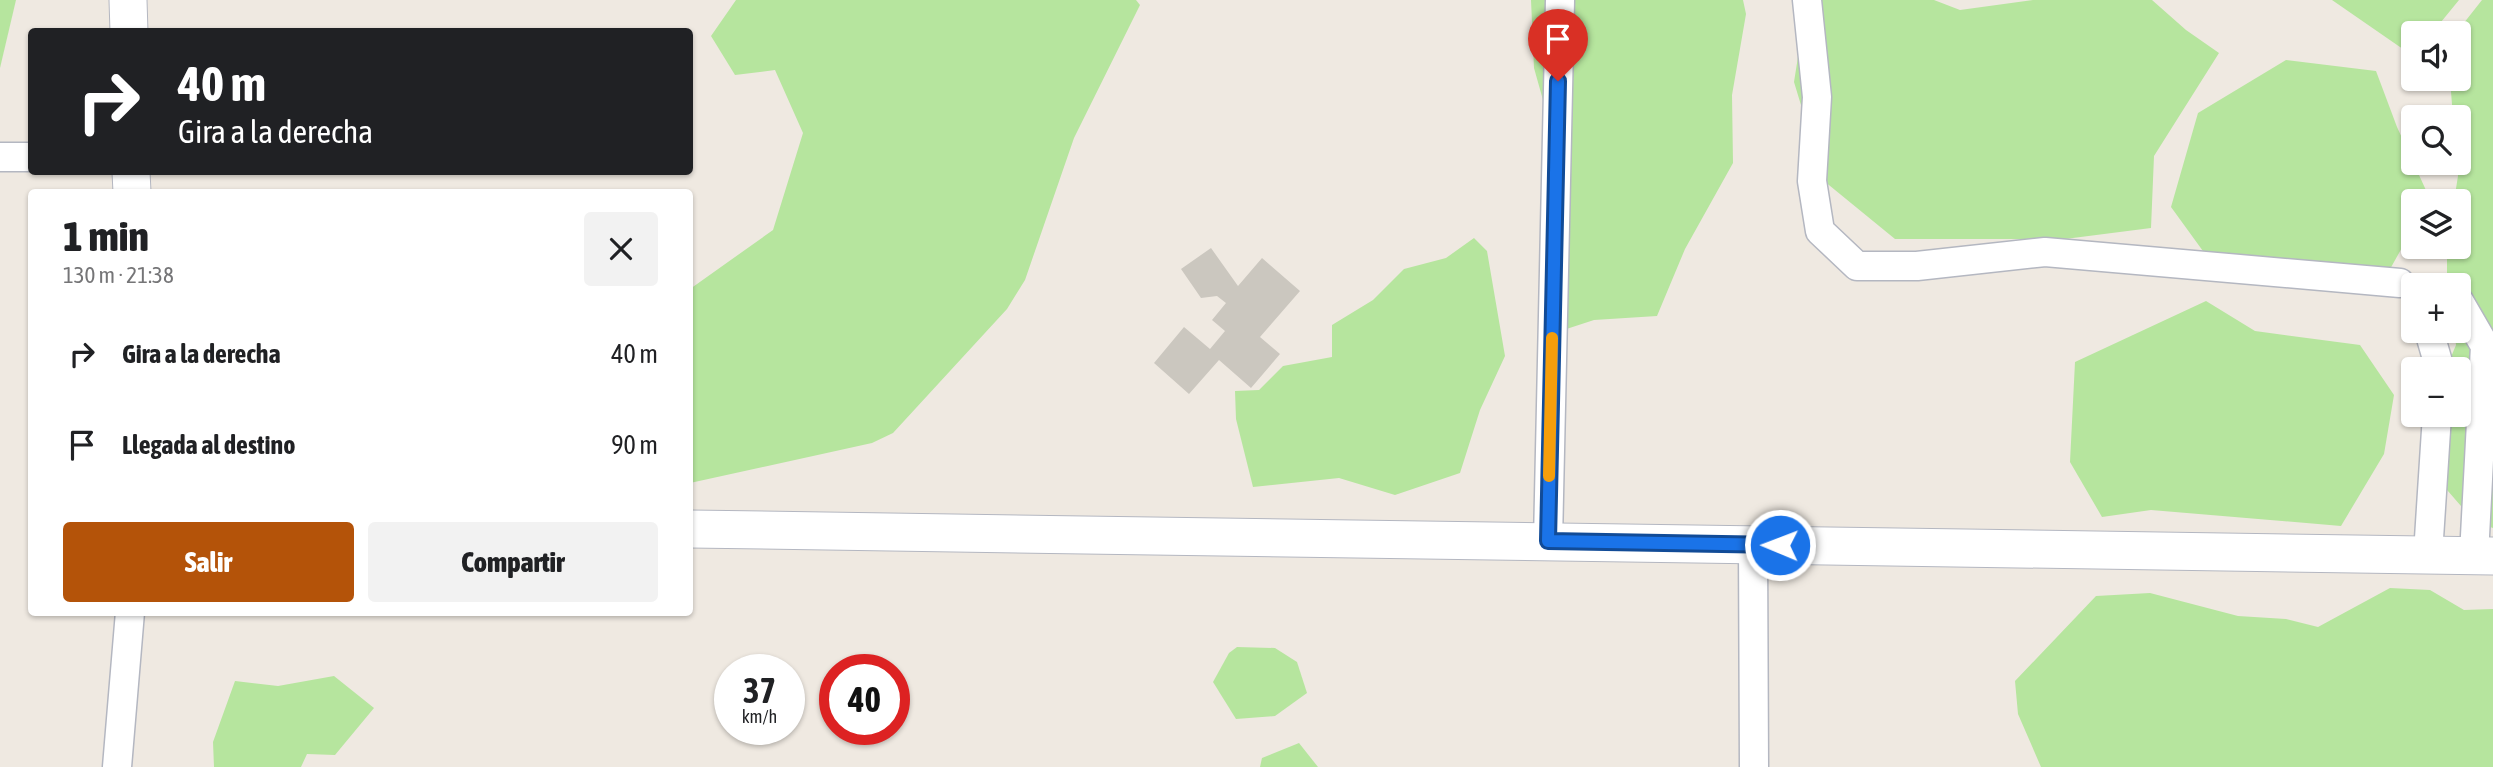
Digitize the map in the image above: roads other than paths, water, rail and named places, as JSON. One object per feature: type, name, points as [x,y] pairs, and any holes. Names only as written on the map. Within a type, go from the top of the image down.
[{"type":"street","points":[[128,0],[129,28]]},
{"type":"street","points":[[1548,541],[1560,0]]},
{"type":"street","points":[[1807,0],[1816,97],[1812,181],[1820,231],[1857,266],[1917,266],[2045,252],[2401,290]]},
{"type":"street","points":[[0,156],[28,157]]},
{"type":"street","points":[[693,529],[2484,555],[2485,346],[2471,322]]},
{"type":"street","points":[[2428,554],[2436,427]]},
{"type":"street","points":[[1753,544],[1754,767]]},
{"type":"street","points":[[117,767],[131,616]]}]
